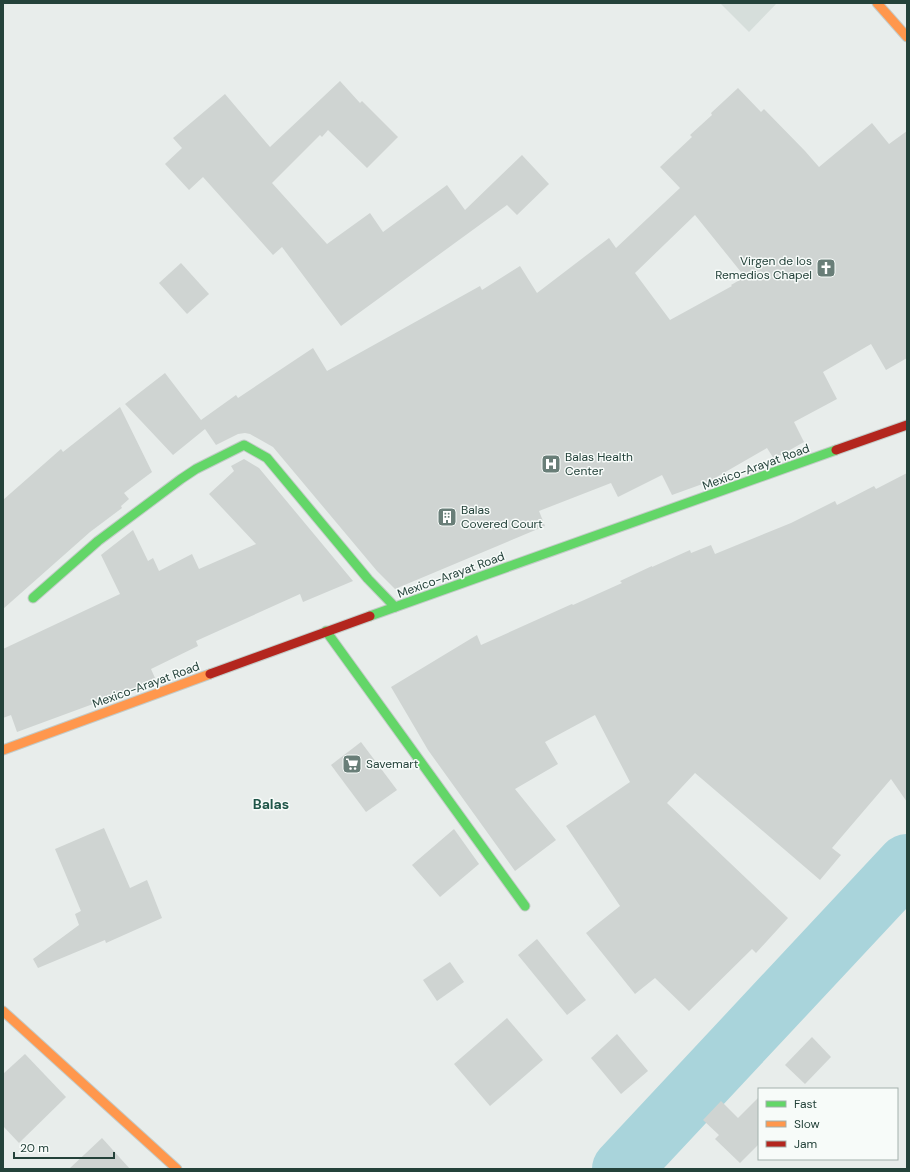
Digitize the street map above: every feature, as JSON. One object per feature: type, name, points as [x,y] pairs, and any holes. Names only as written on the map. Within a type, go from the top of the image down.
[{"type":"street","points":[[877,3],[907,37]]},
{"type":"street","name":"Mexico-Arayat Road","points":[[3,750],[326,631],[907,425]]},
{"type":"street","points":[[32,598],[98,541],[181,479],[196,469],[244,444],[267,458],[368,579],[395,607]]},
{"type":"street","points":[[326,631],[525,906]]},
{"type":"street","points":[[3,1011],[177,1169]]},
{"type":"shaded area","points":[[720,3],[777,3],[749,32]]},
{"type":"building","points":[[340,81],[360,103],[362,101],[398,137],[367,168],[328,130],[322,137],[320,135],[272,183],[327,244],[370,213],[383,232],[447,185],[465,210],[522,155],[549,184],[517,215],[507,205],[341,326],[282,247],[273,255],[203,177],[189,190],[165,164],[182,148],[173,138],[225,94],[270,147]]},
{"type":"building","points":[[738,88],[761,112],[764,109],[819,167],[872,123],[889,144],[907,131],[907,358],[886,370],[871,344],[823,372],[837,399],[794,422],[804,442],[774,459],[767,448],[708,482],[672,495],[662,475],[618,497],[611,483],[539,511],[545,526],[395,589],[377,571],[273,447],[250,434],[245,433],[238,434],[216,445],[205,429],[173,455],[125,404],[165,373],[201,420],[236,395],[238,398],[313,348],[327,371],[480,286],[482,290],[520,266],[537,293],[609,238],[616,248],[680,188],[660,167],[692,137],[690,135],[712,115],[711,113]],"holes":[[[695,215],[745,277],[731,285],[732,286],[670,320],[635,273]]]},
{"type":"building","points":[[181,263],[209,294],[187,314],[159,283]]},
{"type":"building","points":[[120,407],[152,472],[124,493],[129,499],[121,506],[122,508],[90,532],[3,609],[3,500],[61,449],[63,452]]},
{"type":"building","points":[[244,459],[259,468],[353,581],[303,602],[300,594],[196,641],[198,646],[151,669],[155,678],[131,690],[17,732],[11,715],[3,718],[3,649],[120,594],[101,555],[133,530],[148,561],[153,558],[159,571],[192,554],[199,569],[256,544],[209,494],[234,471],[231,466]]},
{"type":"building","points":[[907,473],[907,802],[891,779],[832,848],[841,855],[820,880],[695,773],[667,803],[788,918],[756,953],[752,949],[689,1011],[655,978],[635,994],[586,933],[620,906],[566,826],[630,782],[595,715],[545,742],[558,764],[515,789],[556,840],[515,871],[428,750],[391,687],[477,635],[481,645],[622,583],[620,581],[690,550],[691,553],[711,545],[715,554],[791,523],[835,501],[837,505],[874,486],[876,489]]},
{"type":"building","points":[[361,742],[397,790],[366,812],[331,765]]},
{"type":"building","points":[[104,828],[130,888],[147,880],[162,918],[106,943],[105,940],[38,968],[33,959],[79,925],[75,914],[81,911],[55,849]]},
{"type":"building","points":[[454,829],[479,864],[440,897],[412,865]]},
{"type":"building","points":[[537,939],[586,1000],[567,1015],[518,955]]},
{"type":"building","points":[[450,962],[464,982],[437,1001],[423,980]]},
{"type":"building","points":[[507,1018],[543,1060],[490,1106],[454,1064]]},
{"type":"building","points":[[617,1034],[648,1071],[621,1094],[591,1058]]},
{"type":"building","points":[[812,1037],[831,1057],[805,1084],[785,1065]]},
{"type":"building","points":[[25,1054],[66,1097],[19,1143],[3,1126],[3,1074]]},
{"type":"building","points":[[758,1098],[758,1145],[740,1163],[715,1139],[719,1135],[703,1120],[721,1101],[738,1118]]},
{"type":"building","points":[[102,1138],[130,1169],[69,1169]]},
{"type":"waterway","points":[[622,1169],[907,864]]},
{"type":"traffic: fast","points":[[33,598],[98,541],[181,479],[196,469],[244,445],[267,458],[368,579],[395,607]]},
{"type":"traffic: fast","points":[[370,616],[836,450]]},
{"type":"traffic: fast","points":[[326,631],[525,906]]},
{"type":"traffic: slow","points":[[877,3],[907,37]]},
{"type":"traffic: slow","points":[[3,750],[210,674]]},
{"type":"traffic: slow","points":[[3,1011],[177,1169]]},
{"type":"traffic: jam","points":[[836,450],[907,425]]},
{"type":"traffic: jam","points":[[210,674],[370,616]]},
{"type":"place","name":"Virgen de los Remedios Chapel","points":[[826,268]]},
{"type":"place","name":"Balas Health Center","points":[[551,464]]},
{"type":"place","name":"Balas Covered Court","points":[[447,517]]},
{"type":"place","name":"Savemart","points":[[352,764]]},
{"type":"district","name":"Balas","points":[[271,804]]}]
